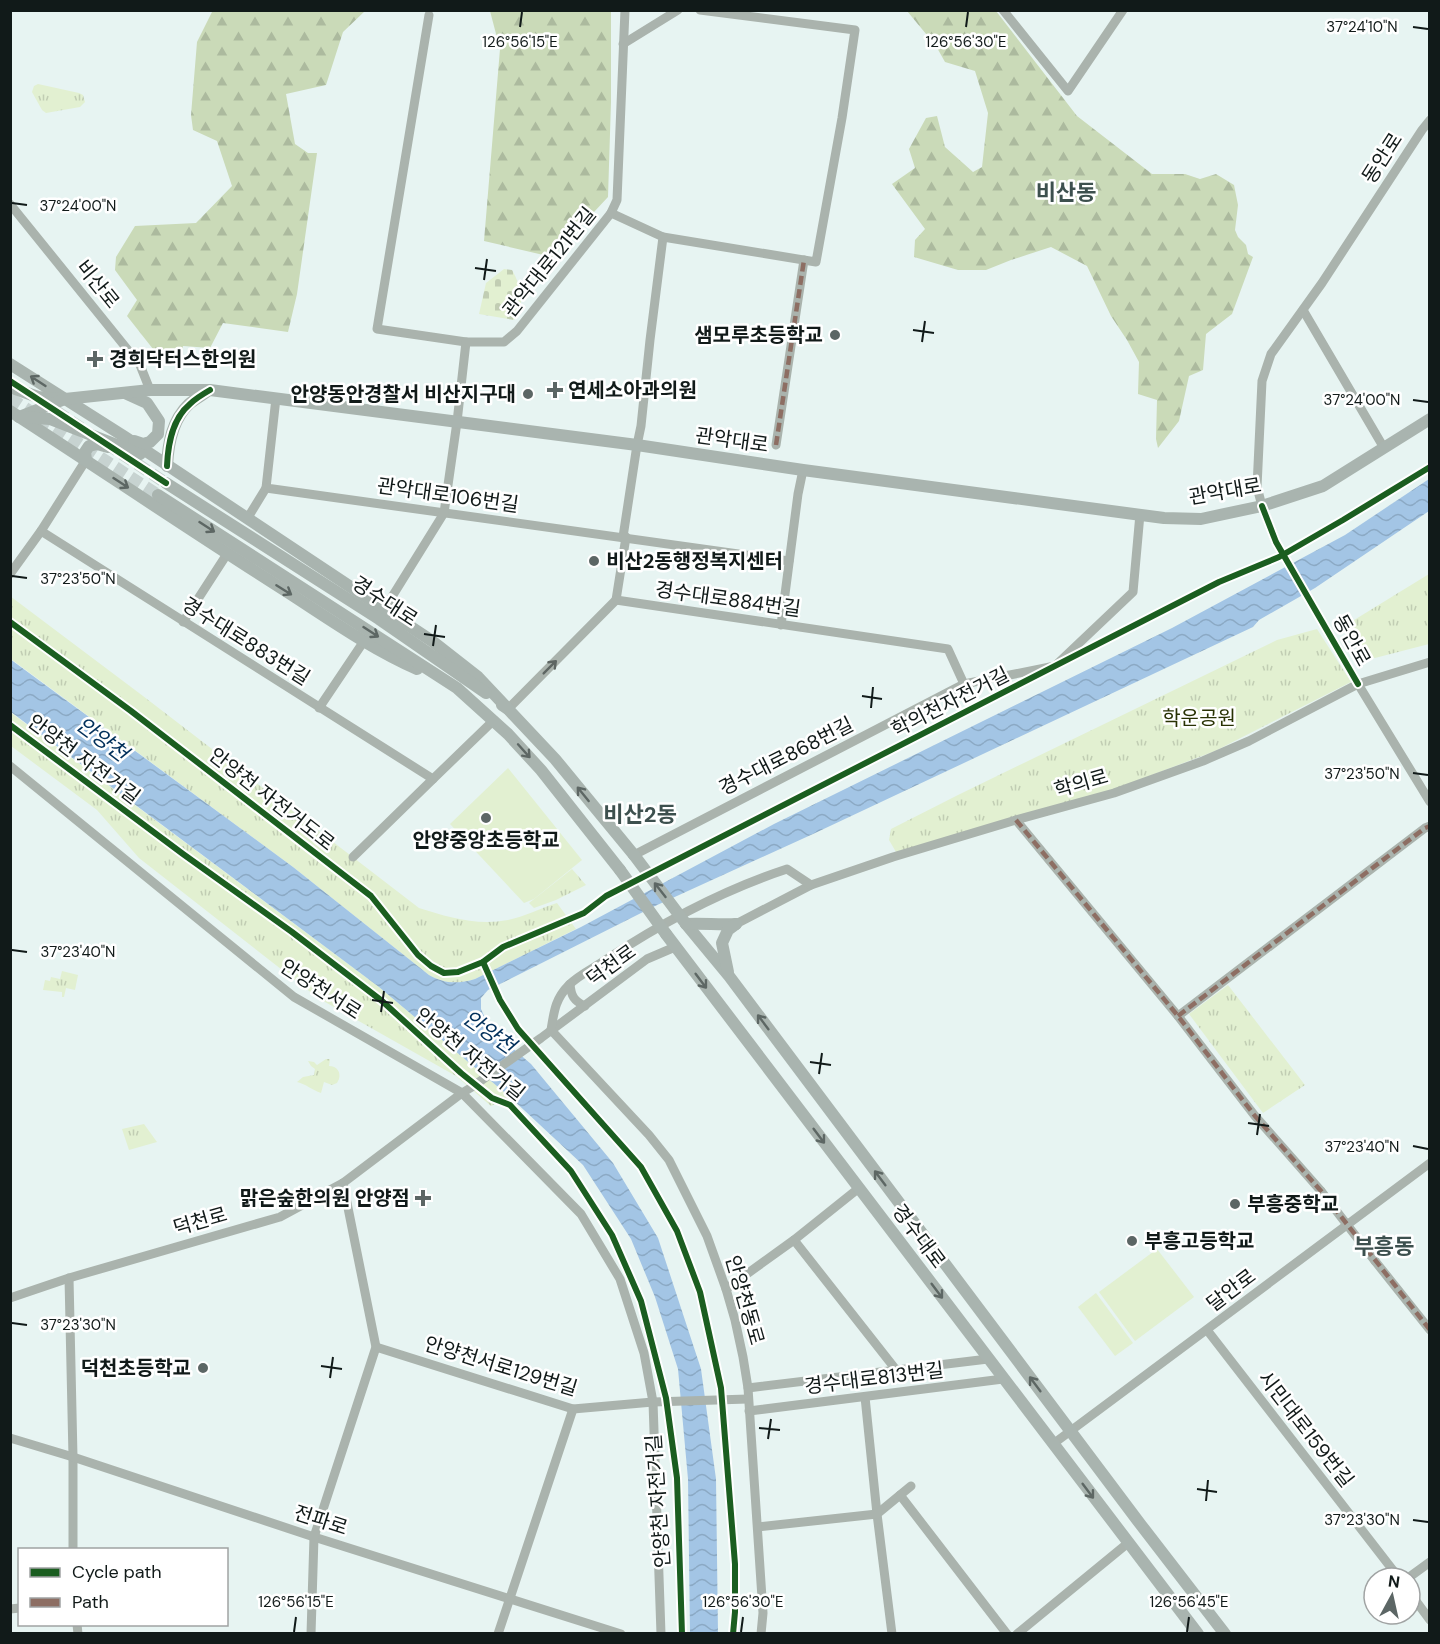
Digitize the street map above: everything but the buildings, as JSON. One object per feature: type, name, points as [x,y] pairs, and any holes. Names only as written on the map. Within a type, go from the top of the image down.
[{"type":"main road","points":[[10,364],[65,399],[124,442],[167,466],[385,608],[478,676],[508,709]]},
{"type":"main road","points":[[10,387],[38,397],[65,399]]},
{"type":"main road","name":"관악대로","points":[[13,416],[65,399],[150,390],[210,390],[637,445],[803,470],[1164,518],[1201,519],[1262,506],[1323,486],[1430,419]]},
{"type":"main road","points":[[167,466],[168,449],[174,424],[189,405],[210,390]]},
{"type":"main road","points":[[13,416],[50,419],[124,442],[143,444],[150,442],[158,434],[159,421],[147,403],[124,392]]},
{"type":"main road","points":[[13,416],[86,460],[227,554],[364,641],[395,659],[457,688]]},
{"type":"main road","points":[[86,460],[85,452],[89,446],[97,444],[110,447],[124,442]]},
{"type":"main road","name":"경수대로","points":[[166,483],[379,619],[508,709],[555,759],[729,976],[1225,1634]]},
{"type":"main road","name":"경수대로","points":[[158,495],[457,688],[494,720],[541,770],[620,870],[675,947],[1198,1634]]},
{"type":"main road","points":[[687,924],[736,924]]},
{"type":"main road","points":[[729,976],[722,942],[729,930],[736,924]]},
{"type":"main road","name":"경수대로","points":[[1141,1525],[1217,1634]]},
{"type":"main road","name":"경수대로","points":[[1142,1562],[1205,1634]]},
{"type":"street","name":"관악대로121번길","points":[[429,15],[377,329],[466,342],[504,342],[517,331],[611,213],[616,200],[625,10]]},
{"type":"street","points":[[624,44],[678,10]]},
{"type":"street","points":[[611,213],[663,237],[816,262],[855,30],[700,10]]},
{"type":"street","points":[[1003,10],[1068,91],[1123,10]]},
{"type":"street","name":"동안로","points":[[1430,120],[1271,354],[1262,381],[1257,487],[1276,542],[1358,684],[1430,802]]},
{"type":"street","name":"비산로","points":[[10,204],[140,365],[150,390]]},
{"type":"street","points":[[508,709],[616,600],[641,426],[663,237]]},
{"type":"street","points":[[776,445],[804,260]]},
{"type":"street","points":[[1303,310],[1384,448]]},
{"type":"street","points":[[385,608],[444,513],[466,342]]},
{"type":"street","points":[[248,519],[266,488],[276,398]]},
{"type":"street","points":[[10,574],[14,562],[41,531],[86,460]]},
{"type":"street","points":[[781,625],[803,470]]},
{"type":"street","name":"관악대로106번길","points":[[266,488],[789,561]]},
{"type":"street","name":"경수대로868번길","points":[[634,855],[964,684],[1055,666],[1133,592],[1140,514]]},
{"type":"street","name":"경수대로883번길","points":[[41,531],[433,779]]},
{"type":"street","points":[[183,622],[227,554]]},
{"type":"street","name":"경수대로884번길","points":[[616,600],[948,649],[964,684]]},
{"type":"street","points":[[319,708],[364,641]]},
{"type":"street","name":"학의로","points":[[736,924],[812,885],[893,857],[1016,820],[1114,794],[1203,761],[1249,741],[1358,684],[1430,663]]},
{"type":"street","points":[[353,857],[494,720]]},
{"type":"street","name":"안양천서로","points":[[10,766],[294,997],[462,1093],[581,1215],[620,1279],[644,1353],[653,1402],[661,1634]]},
{"type":"street","points":[[1016,820],[1178,1016],[1255,1116],[1321,1191],[1430,1330]]},
{"type":"street","points":[[1178,1016],[1415,835],[1430,826]]},
{"type":"street","points":[[551,1030],[556,1004],[570,984],[640,937],[750,881],[787,868],[812,885]]},
{"type":"street","name":"덕천로","points":[[10,1298],[69,1278],[280,1216],[343,1183],[462,1093],[647,959],[675,947]]},
{"type":"street","points":[[570,984],[571,995],[578,1003],[585,1006]]},
{"type":"street","name":"안양천동로","points":[[551,1030],[669,1160],[707,1236],[726,1288],[743,1357],[748,1394],[764,1613],[762,1634]]},
{"type":"street","name":"달안로","points":[[1053,1444],[1430,1163]]},
{"type":"street","points":[[311,1634],[314,1537],[376,1347],[343,1183]]},
{"type":"street","points":[[726,1288],[794,1240],[859,1188]]},
{"type":"street","name":"경수대로813번길","points":[[794,1240],[897,1371]]},
{"type":"street","points":[[69,1278],[73,1548]]},
{"type":"street","name":"시민대로159번길","points":[[1207,1330],[1390,1566]]},
{"type":"street","name":"안양천서로129번길","points":[[376,1347],[573,1409],[653,1402]]},
{"type":"street","name":"경수대로813번길","points":[[653,1402],[748,1394],[988,1359]]},
{"type":"street","name":"경수대로813번길","points":[[749,1411],[1003,1379]]},
{"type":"street","points":[[865,1398],[892,1634]]},
{"type":"street","points":[[498,1634],[573,1409]]},
{"type":"street","name":"전파로","points":[[10,1437],[314,1537],[621,1634]]},
{"type":"street","points":[[758,1527],[877,1514],[911,1486]]},
{"type":"street","points":[[900,1495],[1007,1634]]},
{"type":"street","points":[[1017,1634],[1128,1543]]},
{"type":"green space","points":[[213,10],[365,11],[343,32],[326,85],[286,94],[295,144],[308,153],[317,153],[297,294],[288,332],[223,323],[210,348],[183,346],[181,359],[172,357],[167,350],[153,349],[127,316],[137,300],[115,270],[116,257],[135,226],[196,223],[232,186],[217,141],[193,130],[191,115],[197,42]]},
{"type":"green space","points":[[490,11],[611,11],[608,197],[552,257],[484,241],[500,49]]},
{"type":"green space","points":[[907,11],[996,11],[1077,116],[1152,174],[1185,174],[1200,179],[1216,174],[1234,185],[1238,205],[1235,230],[1246,245],[1248,254],[1253,257],[1232,314],[1206,334],[1203,370],[1189,376],[1179,421],[1158,448],[1156,439],[1157,400],[1138,394],[1139,362],[1111,316],[1087,266],[1051,247],[986,270],[958,270],[914,257],[915,240],[925,229],[892,184],[915,168],[909,149],[926,118],[937,116],[945,147],[973,172],[982,167],[988,113],[975,71],[945,62],[936,46]]},
{"type":"green space","points":[[38,84],[79,93],[83,95],[85,102],[80,107],[46,113],[32,92],[34,86]]},
{"type":"green space","points":[[504,269],[512,270],[520,289],[520,308],[514,320],[479,314],[486,283]]},
{"type":"green space","points":[[1429,574],[1429,644],[1375,658],[1363,656],[1346,625]]},
{"type":"green space","points":[[10,596],[419,908],[462,920],[496,922],[520,917],[557,903],[576,929],[475,979],[452,982],[429,975],[293,867],[11,659]]},
{"type":"green space","name":"학운공원","points":[[1317,629],[1351,682],[1215,751],[1112,790],[896,852],[889,840],[891,829],[958,795],[1277,640]]},
{"type":"green space","points":[[10,712],[379,987],[510,1097],[491,1106],[456,1076],[318,998],[139,858],[97,810],[11,746]]},
{"type":"green space","points":[[508,768],[582,860],[534,899],[524,903],[450,824]]},
{"type":"green space","points":[[572,869],[586,885],[534,908],[529,903]]},
{"type":"green space","points":[[62,971],[78,975],[75,990],[66,988],[64,997],[62,997],[62,992],[43,990],[45,980],[50,981],[51,977],[60,979]]},
{"type":"green space","points":[[1228,985],[1305,1085],[1263,1113],[1189,1014]]},
{"type":"green space","points":[[330,1059],[329,1066],[336,1068],[339,1072],[337,1083],[332,1085],[324,1082],[321,1093],[297,1082],[303,1077],[314,1075],[315,1069],[308,1061],[317,1065]]},
{"type":"green space","points":[[144,1124],[157,1142],[129,1150],[122,1129]]},
{"type":"green space","points":[[1157,1249],[1194,1297],[1135,1341],[1099,1292]]},
{"type":"green space","points":[[1096,1293],[1133,1343],[1115,1356],[1078,1307]]},
{"type":"water","name":"안양천","points":[[1429,479],[1429,511],[1315,588],[1259,620],[1253,627],[655,906],[488,990],[481,998],[481,1009],[487,1022],[502,1039],[531,1064],[613,1163],[658,1238],[701,1369],[716,1479],[718,1633],[690,1633],[688,1479],[678,1369],[655,1297],[631,1239],[583,1165],[510,1097],[379,987],[11,712],[10,659],[293,867],[429,975],[446,982],[463,982],[475,979],[581,927],[774,824],[1172,628],[1345,535]]},
{"type":"tunnel","points":[[10,398],[158,495]]},
{"type":"tunnel","points":[[41,401],[84,430]]},
{"type":"tunnel","points":[[107,444],[166,483]]},
{"type":"marked path","points":[[776,445],[804,260]]},
{"type":"marked path","points":[[1016,820],[1178,1016],[1255,1116],[1321,1191],[1430,1330]]},
{"type":"marked path","points":[[1178,1016],[1430,826]]},
{"type":"cycle path","points":[[10,381],[166,483]]},
{"type":"cycle path","points":[[167,466],[168,449],[175,424],[192,402],[210,390]]},
{"type":"cycle path","name":"학의천자전거길","points":[[10,622],[131,711],[371,896],[418,955],[431,966],[444,973],[458,972],[483,962],[503,947],[584,913],[606,896],[1219,582],[1279,557],[1430,467]]},
{"type":"cycle path","points":[[1262,506],[1276,542],[1358,684]]},
{"type":"cycle path","name":"안양천 자전거길","points":[[10,725],[382,1001],[461,1073],[492,1098],[510,1105],[571,1171],[612,1235],[641,1301],[666,1398],[677,1478],[682,1634]]},
{"type":"cycle path","points":[[483,962],[500,1000],[518,1029],[641,1167],[677,1231],[700,1292],[721,1388],[735,1564],[733,1634]]},
{"type":"place","name":"샘모루초등학교","points":[[835,335]]},
{"type":"place","name":"경희닥터스한의원","points":[[95,359]]},
{"type":"place","name":"연세소아과의원","points":[[555,390]]},
{"type":"place","name":"안양동안경찰서 비산지구대","points":[[528,394]]},
{"type":"place","name":"비산2동행정복지센터","points":[[594,561]]},
{"type":"place","name":"안양중앙초등학교","points":[[486,818]]},
{"type":"place","name":"맑은숲한의원 안양점","points":[[423,1198]]},
{"type":"place","name":"부흥중학교","points":[[1235,1204]]},
{"type":"place","name":"부흥고등학교","points":[[1132,1241]]},
{"type":"place","name":"덕천초등학교","points":[[203,1368]]},
{"type":"district","name":"비산동","points":[[1066,192]]},
{"type":"district","name":"비산2동","points":[[640,814]]},
{"type":"district","name":"부흥동","points":[[1384,1246]]}]
